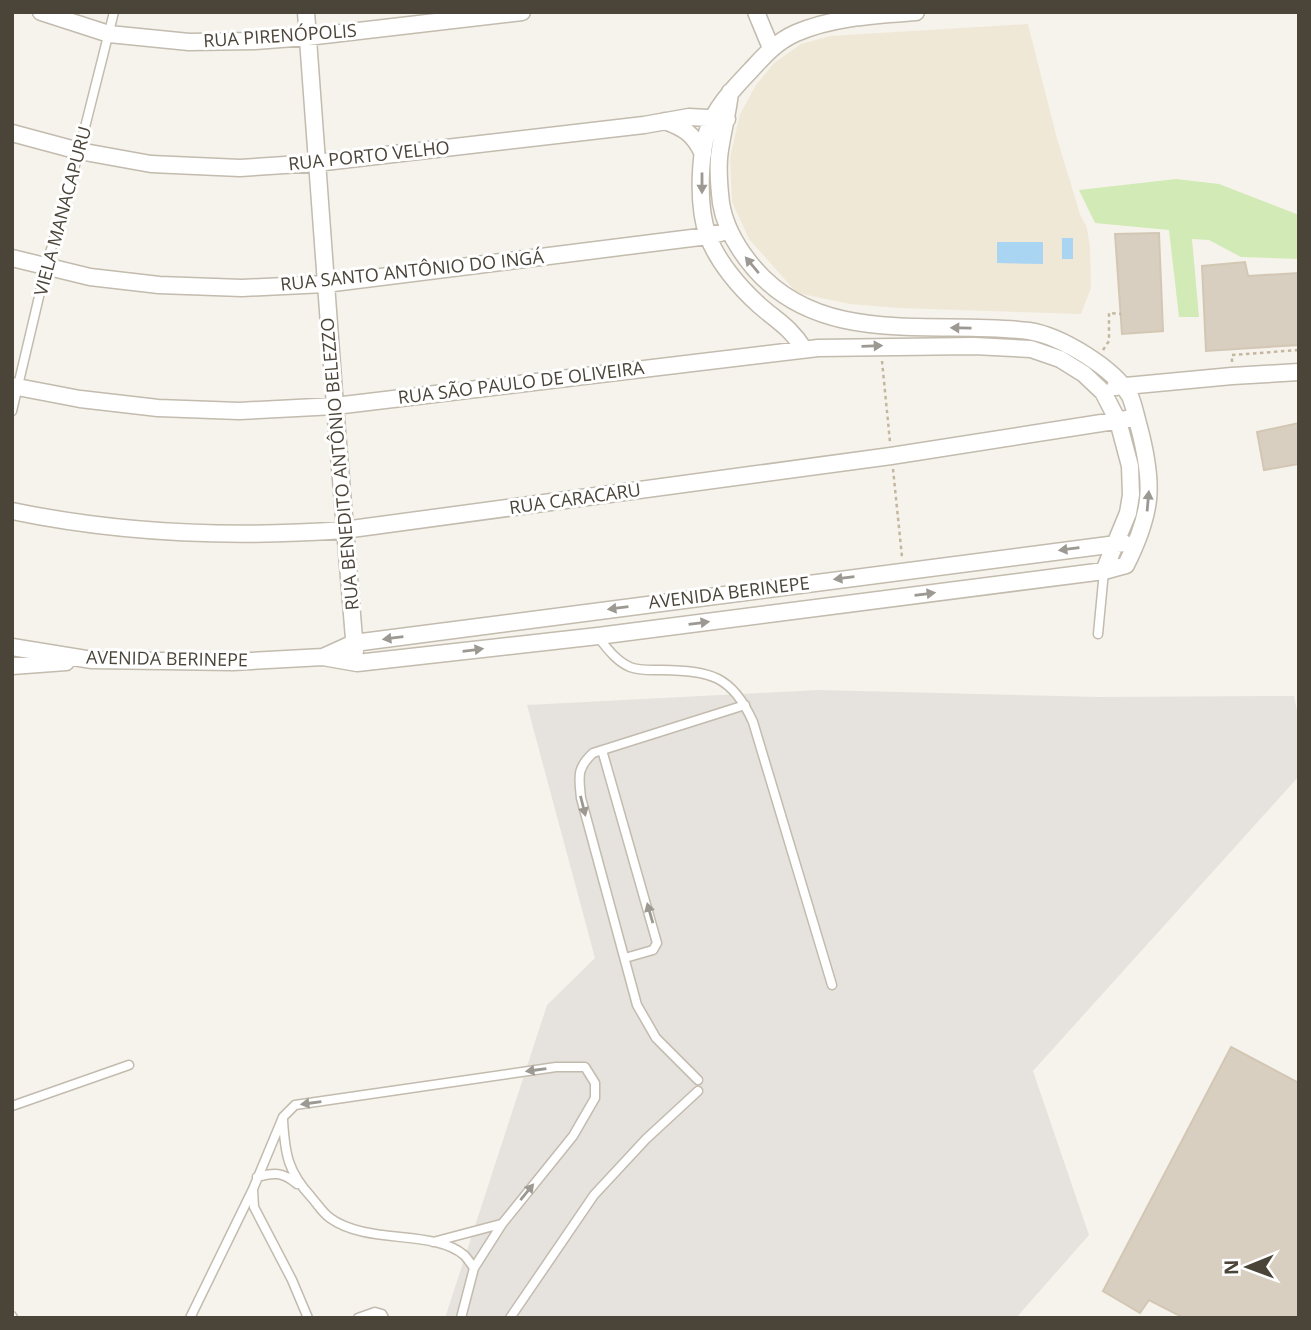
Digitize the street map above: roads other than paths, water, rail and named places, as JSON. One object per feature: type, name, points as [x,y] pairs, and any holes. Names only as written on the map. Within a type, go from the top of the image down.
[{"type":"street","name":"RUA PIRENÓPOLIS","points":[[41,12],[109,34],[189,41],[254,41],[307,37],[522,12]]},
{"type":"street","name":"RUA BENEDITO ANTÔNIO BELEZZO","points":[[306,12],[344,530],[357,663]]},
{"type":"street","points":[[756,12],[771,48]]},
{"type":"street","points":[[804,349],[794,332],[757,304],[734,278],[708,236],[702,196],[705,138],[720,118],[730,92],[771,48],[794,34],[822,23],[916,12]]},
{"type":"street","name":"RUA PORTO VELHO","points":[[12,133],[79,151],[151,164],[207,168],[316,163],[689,117],[720,118]]},
{"type":"street","points":[[720,118],[719,166],[722,205],[728,231],[743,255],[761,276],[782,294],[806,308],[878,326],[997,329],[1046,335],[1094,361],[1120,385],[1129,396],[1136,416],[1149,477],[1148,508],[1137,542]]},
{"type":"street","points":[[665,121],[691,134],[703,153]]},
{"type":"street","name":"RUA SANTO ANTÔNIO DO INGÁ","points":[[12,258],[90,277],[159,285],[242,288],[325,284],[708,236],[728,231]]},
{"type":"street","name":"RUA SÃO PAULO DE OLIVEIRA","points":[[15,387],[158,408],[239,411],[335,406],[804,349],[881,345],[1031,349],[1060,359],[1084,374],[1103,392]]},
{"type":"street","points":[[1104,579],[1131,495],[1130,466],[1118,421],[1103,392],[1120,385],[1299,372]]},
{"type":"street","name":"RUA CARACARU","points":[[12,511],[106,527],[187,533],[272,535],[344,530],[864,459],[1118,421],[1136,416]]},
{"type":"street","name":"AVENIDA BERINEPE","points":[[12,647],[92,660],[233,662],[323,657],[357,663],[1104,579],[1126,565],[1137,542],[1117,542],[354,643],[323,657]]},
{"type":"street","points":[[12,666],[92,660]]},
{"type":"lane","name":"VIELA MANACAPURU","points":[[12,411],[15,387],[114,12]]},
{"type":"lane","points":[[1098,634],[1104,579]]},
{"type":"lane","points":[[598,636],[612,654],[630,667],[706,673],[720,678],[745,705],[753,722],[832,985]]},
{"type":"lane","points":[[698,1080],[656,1038],[637,1005],[581,798],[579,772],[584,761],[593,753],[745,705]]},
{"type":"lane","points":[[602,750],[657,943],[653,950],[625,958]]},
{"type":"lane","points":[[12,1106],[129,1065]]},
{"type":"lane","points":[[190,1318],[253,1188],[283,1117],[295,1105],[556,1067],[585,1067],[595,1083],[595,1098],[573,1136],[502,1224],[474,1268],[461,1318]]},
{"type":"lane","points":[[510,1318],[594,1195],[646,1139],[698,1091]]},
{"type":"lane","points":[[283,1117],[284,1149],[288,1166],[302,1188]]},
{"type":"lane","points":[[257,1177],[273,1172],[286,1175],[331,1219],[367,1234],[433,1242],[464,1255],[474,1268]]},
{"type":"lane","points":[[253,1188],[254,1207],[292,1280],[308,1318]]},
{"type":"lane","points":[[433,1242],[502,1224]]},
{"type":"lane","points":[[358,1318],[374,1312],[382,1314],[384,1318]]},
{"type":"water","points":[[1062,238],[1073,238],[1073,259],[1062,259]]},
{"type":"water","points":[[997,242],[1043,242],[1043,264],[997,263]]}]
